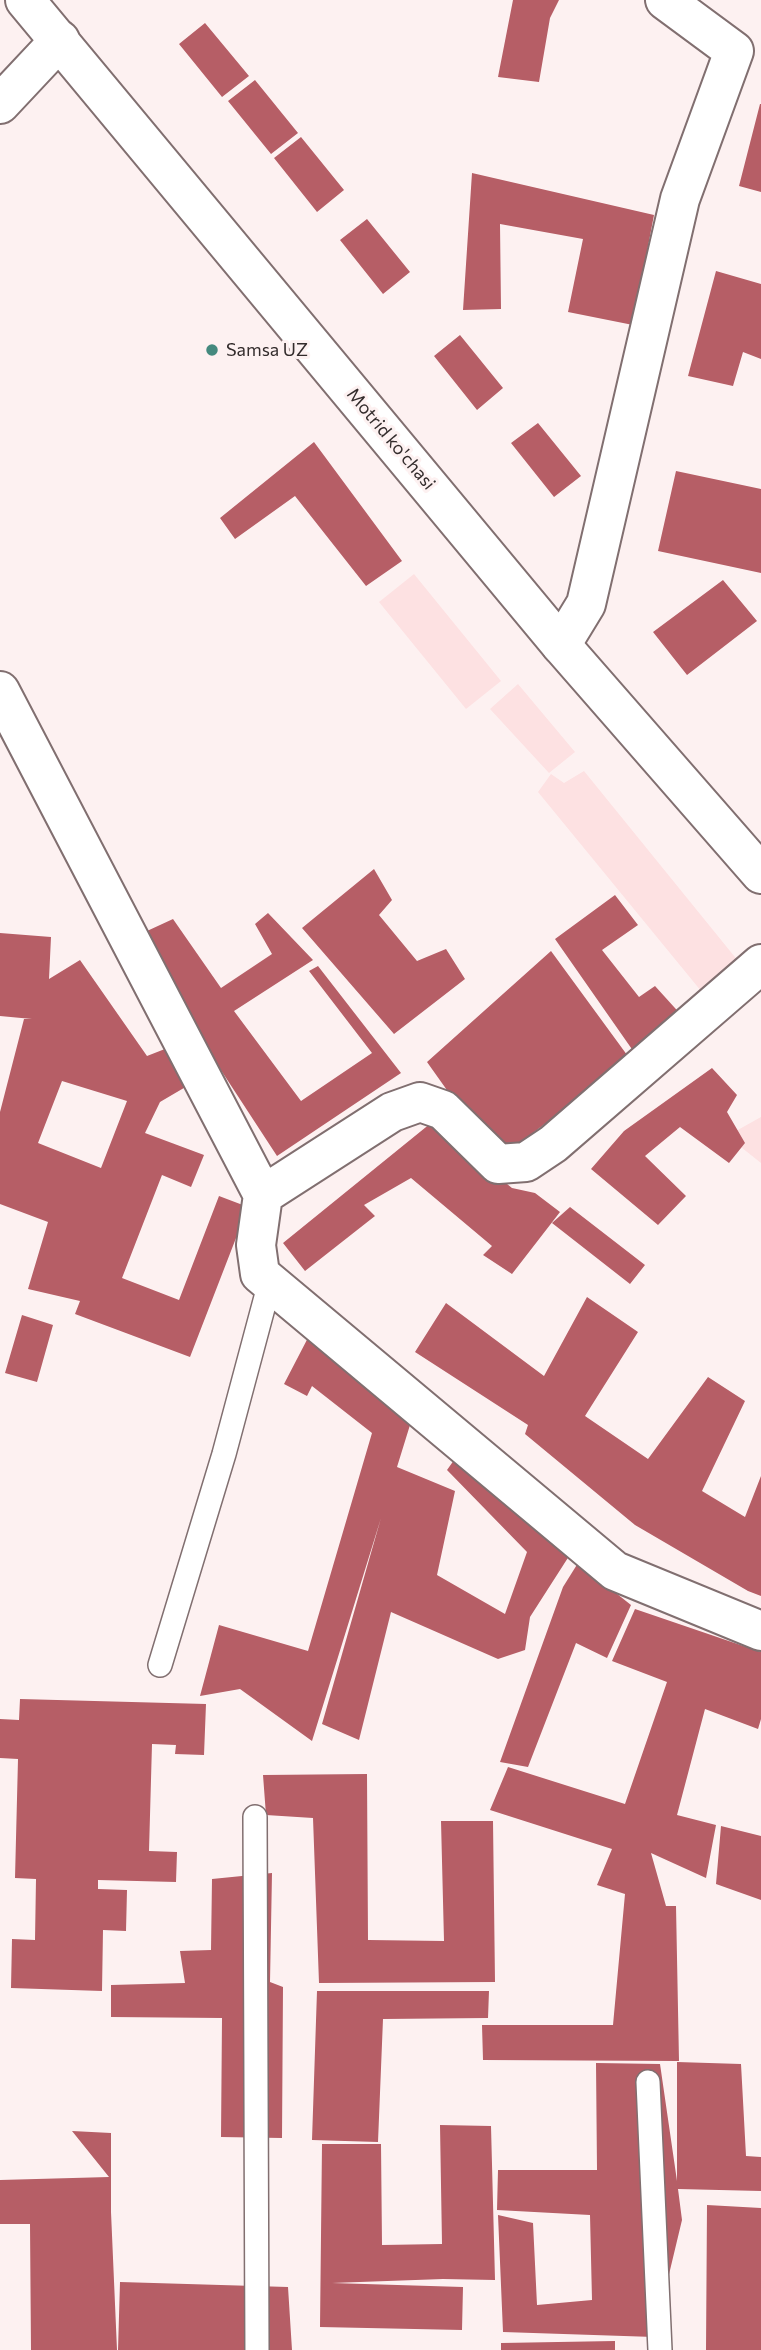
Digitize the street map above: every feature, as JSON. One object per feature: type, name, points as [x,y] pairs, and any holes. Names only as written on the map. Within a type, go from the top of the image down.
[{"type":"street","name":"Motrid ko'chasi","points":[[25,0],[561,645],[761,874]]},
{"type":"street","points":[[561,645],[586,604],[680,199],[748,55],[665,0]]},
{"type":"street","points":[[0,104],[60,40]]},
{"type":"street","points":[[0,691],[263,1195],[257,1245],[260,1274],[615,1571],[761,1631]]},
{"type":"street","points":[[263,1195],[392,1112],[420,1102],[443,1110],[498,1164],[526,1162],[553,1144],[761,964]]},
{"type":"lane","points":[[160,1665],[224,1454],[270,1282]]},
{"type":"lane","points":[[255,1816],[257,2350]]},
{"type":"lane","points":[[648,2082],[660,2350]]},
{"type":"shaded area","points":[[414,574],[501,681],[466,709],[379,602]]},
{"type":"shaded area","points":[[518,684],[575,752],[549,773],[490,709]]},
{"type":"shaded area","points":[[584,771],[743,967],[706,997],[538,792],[551,774],[564,783]]},
{"type":"shaded area","points":[[761,1117],[761,1163],[727,1136]]},
{"type":"building","points":[[513,0],[559,0],[550,18],[539,82],[498,77]]},
{"type":"building","points":[[205,23],[249,76],[222,97],[179,44]]},
{"type":"building","points":[[255,80],[298,133],[271,154],[228,101]]},
{"type":"building","points":[[761,104],[761,192],[739,186]]},
{"type":"building","points":[[301,137],[344,190],[317,212],[274,158]]},
{"type":"building","points":[[472,173],[654,215],[633,325],[568,312],[583,239],[500,224],[501,309],[463,310]]},
{"type":"building","points":[[367,219],[410,272],[383,294],[340,240]]},
{"type":"building","points":[[716,271],[761,284],[761,359],[743,352],[733,386],[688,376]]},
{"type":"building","points":[[460,335],[503,388],[477,410],[434,356]]},
{"type":"building","points":[[538,423],[581,476],[554,497],[511,443]]},
{"type":"building","points":[[314,442],[402,561],[366,586],[295,496],[235,539],[220,518]]},
{"type":"building","points":[[676,471],[761,489],[761,573],[658,551]]},
{"type":"building","points":[[723,580],[757,621],[687,675],[653,632]]},
{"type":"building","points":[[374,869],[392,900],[379,915],[417,961],[446,949],[465,979],[394,1034],[302,928]]},
{"type":"building","points":[[615,895],[638,925],[602,950],[639,997],[655,986],[684,1018],[636,1055],[555,939]]},
{"type":"building","points":[[268,913],[313,960],[234,1011],[301,1101],[372,1053],[309,971],[318,966],[401,1073],[277,1156],[134,937],[173,919],[221,988],[272,954],[255,924]]},
{"type":"building","points":[[0,933],[51,937],[49,979],[80,960],[147,1056],[170,1047],[194,1082],[160,1102],[145,1133],[204,1155],[191,1187],[162,1175],[122,1278],[179,1300],[219,1196],[248,1207],[190,1357],[75,1314],[80,1301],[28,1289],[48,1222],[0,1204],[0,1112],[24,1019],[32,1019],[0,1016]],"holes":[[[62,1081],[127,1101],[101,1168],[38,1143]]]},
{"type":"building","points":[[551,951],[630,1059],[500,1158],[471,1124],[427,1062]]},
{"type":"building","points":[[712,1068],[737,1095],[727,1112],[745,1143],[729,1163],[680,1127],[645,1156],[686,1196],[658,1225],[591,1169],[624,1131]]},
{"type":"building","points":[[431,1123],[512,1188],[535,1193],[560,1212],[512,1274],[483,1255],[492,1246],[411,1178],[364,1205],[375,1216],[305,1271],[283,1243]]},
{"type":"building","points":[[570,1207],[645,1265],[630,1284],[552,1223]]},
{"type":"building","points":[[587,1297],[638,1332],[585,1416],[648,1459],[708,1377],[745,1401],[702,1491],[745,1517],[761,1476],[761,1596],[635,1525],[525,1434],[528,1425],[415,1352],[446,1303],[544,1376]]},
{"type":"building","points":[[22,1315],[53,1325],[37,1382],[5,1373]]},
{"type":"building","points":[[311,1332],[410,1425],[397,1467],[455,1491],[437,1575],[505,1614],[527,1552],[447,1470],[464,1446],[580,1539],[530,1617],[525,1650],[498,1659],[391,1612],[359,1740],[322,1724],[381,1518],[312,1741],[240,1689],[200,1696],[219,1625],[308,1651],[372,1433],[312,1386],[307,1396],[284,1384]]},
{"type":"building","points":[[578,1563],[631,1605],[607,1658],[576,1643],[528,1767],[500,1762],[563,1587]]},
{"type":"building","points":[[635,1609],[761,1652],[761,1719],[758,1729],[705,1709],[677,1815],[716,1825],[706,1878],[651,1853],[666,1906],[676,1906],[679,2061],[483,2060],[482,2025],[613,2025],[625,1894],[597,1885],[612,1849],[490,1810],[508,1767],[625,1804],[667,1682],[612,1661]]},
{"type":"building","points":[[20,1699],[206,1704],[204,1755],[175,1754],[176,1745],[152,1744],[149,1851],[177,1852],[176,1882],[98,1880],[98,1889],[127,1890],[126,1931],[103,1930],[102,1991],[11,1988],[12,1939],[35,1940],[36,1879],[15,1878],[18,1759],[0,1758],[0,1719],[19,1720]]},
{"type":"building","points":[[367,1774],[368,1940],[444,1941],[441,1821],[493,1821],[495,1982],[319,1983],[313,1818],[266,1815],[263,1775]]},
{"type":"building","points":[[721,1826],[761,1836],[761,1900],[716,1884]]},
{"type":"building","points":[[272,1873],[270,1982],[283,1987],[282,2138],[221,2137],[222,2018],[111,2017],[111,1985],[185,1983],[180,1951],[211,1950],[212,1879]]},
{"type":"building","points":[[317,1991],[489,1991],[488,2018],[383,2019],[378,2142],[312,2140]]},
{"type":"building","points":[[677,2062],[741,2064],[746,2156],[761,2157],[761,2191],[678,2189],[682,2220],[654,2337],[503,2332],[498,2215],[533,2223],[537,2305],[592,2300],[590,2215],[497,2210],[498,2170],[597,2170],[596,2063],[660,2064],[677,2181]]},
{"type":"building","points":[[440,2125],[491,2126],[495,2280],[332,2283],[463,2287],[462,2330],[320,2327],[322,2144],[381,2144],[382,2245],[442,2244]]},
{"type":"building","points":[[72,2131],[111,2133],[111,2212],[117,2350],[31,2350],[30,2224],[0,2224],[0,2180],[109,2177]]},
{"type":"building","points":[[707,2205],[761,2208],[761,2350],[706,2350]]},
{"type":"building","points":[[120,2282],[288,2287],[292,2350],[118,2350]]},
{"type":"building","points":[[615,2341],[615,2350],[501,2350],[501,2343]]},
{"type":"place","name":"Samsa UZ","points":[[212,350]]}]
